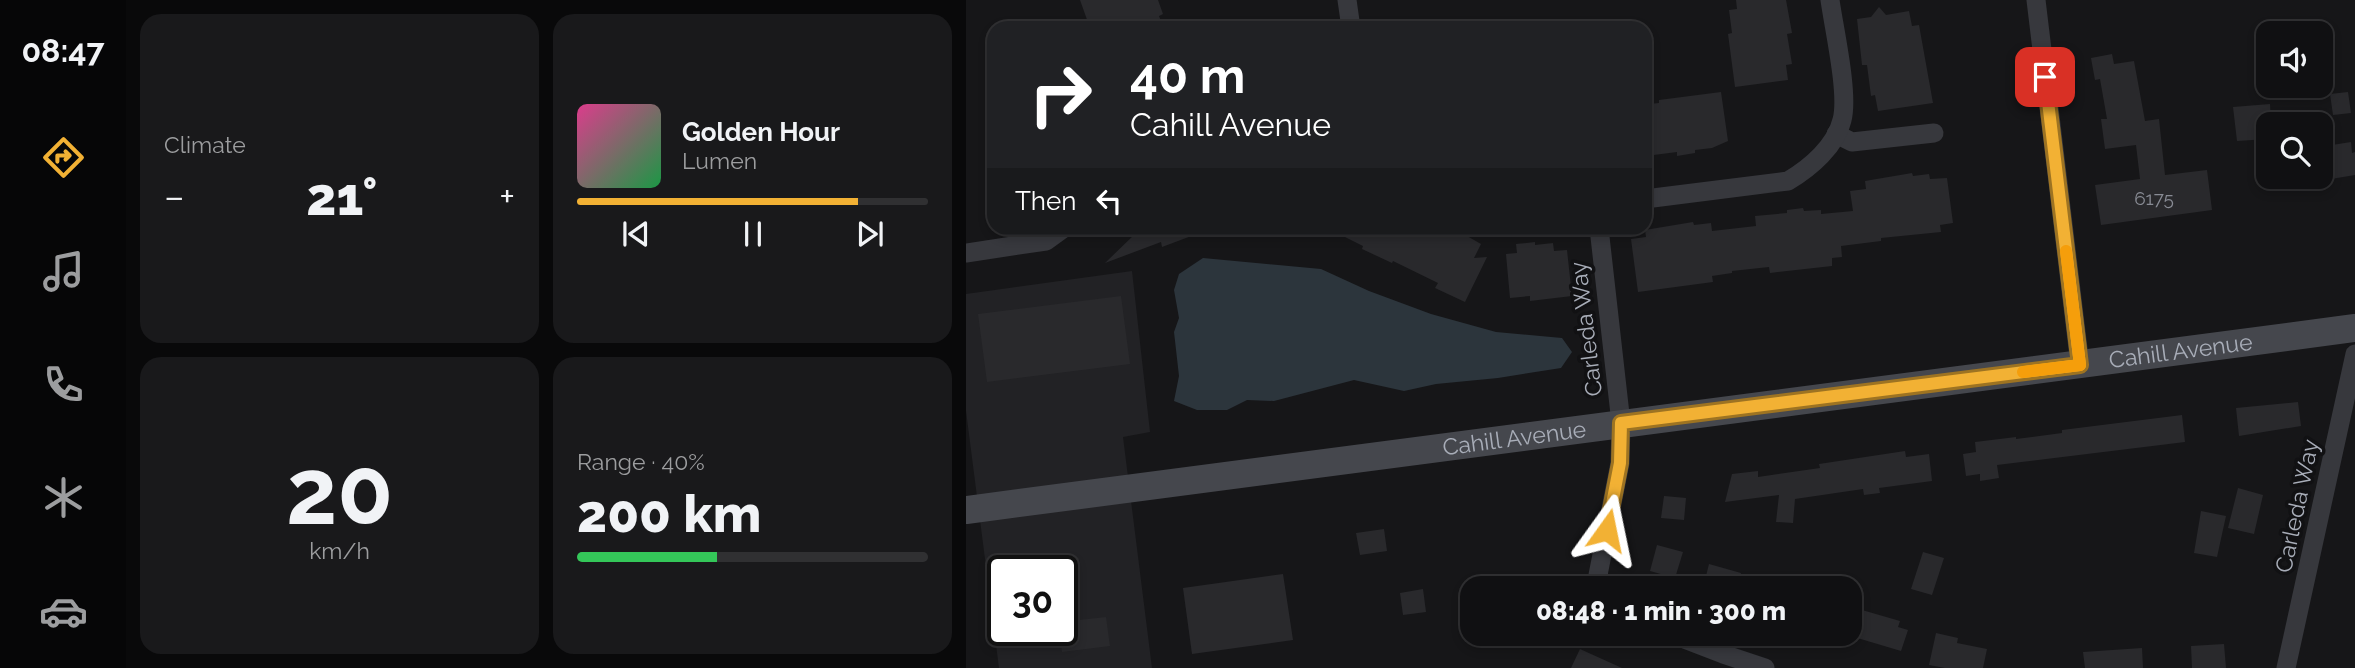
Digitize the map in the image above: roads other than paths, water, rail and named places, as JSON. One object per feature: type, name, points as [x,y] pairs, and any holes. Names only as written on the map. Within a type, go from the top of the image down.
[{"type":"street","points":[[1346,0],[1350,21]]},
{"type":"street","points":[[1652,198],[1788,181],[1805,171],[1825,150],[1842,121],[1844,102],[1830,0]]},
{"type":"street","points":[[2036,0],[2080,365]]},
{"type":"street","points":[[1836,134],[1852,142],[1934,133]]},
{"type":"street","points":[[966,253],[1046,241],[1054,235]]},
{"type":"street","name":"Carleda Way","points":[[1599,576],[1620,463],[1621,423],[1600,235]]},
{"type":"street","name":"Cahill Avenue","points":[[966,510],[2355,328]]},
{"type":"street","name":"Carleda Way","points":[[2286,668],[2355,354]]},
{"type":"street","points":[[1693,646],[1721,661],[1765,668]]}]
